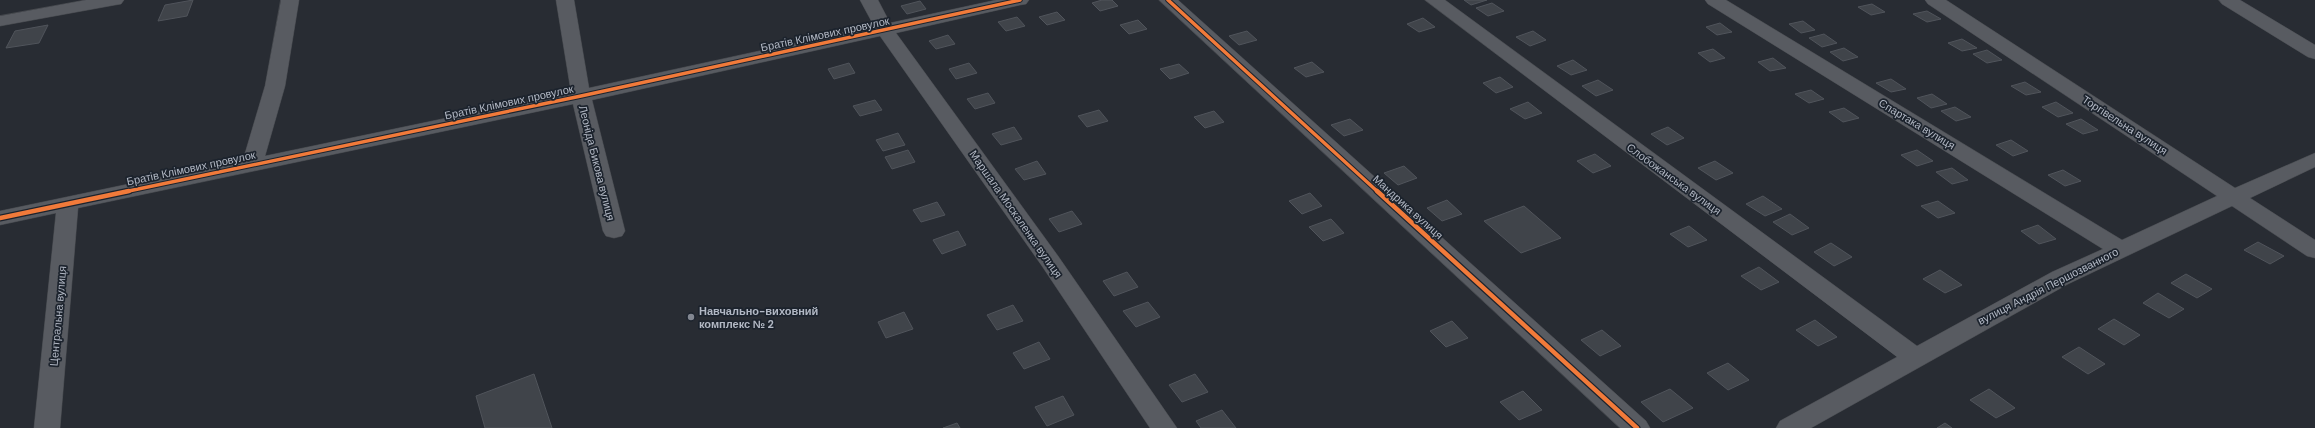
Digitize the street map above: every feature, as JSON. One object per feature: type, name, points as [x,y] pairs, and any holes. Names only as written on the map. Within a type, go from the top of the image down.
[{"type":"street","points":[[1,22],[17,0]]},
{"type":"street","points":[[1,22],[115,0]]},
{"type":"street","points":[[253,164],[275,86],[290,0]]},
{"type":"street","name":"Леоніда Бикова вулиця","points":[[565,0],[581,96],[614,231]]},
{"type":"street","name":"Маршала Москаленка вулиця","points":[[869,0],[885,30],[1050,261],[1164,428]]},
{"type":"street","name":"Братів Клімових провулок","points":[[0,218],[581,96],[1020,0]]},
{"type":"street","name":"Мандрика вулиця","points":[[1168,0],[1637,428]]},
{"type":"street","name":"Слобожанська вулиця","points":[[1434,0],[1915,357]]},
{"type":"street","name":"Спартака вулиця","points":[[1714,0],[2120,249]]},
{"type":"street","name":"Торгівельна вулиця","points":[[1934,0],[2315,251]]},
{"type":"street","points":[[2228,0],[2315,53]]},
{"type":"street","name":"вулиця Андрія Першозванного","points":[[1789,428],[2060,278],[2315,159]]},
{"type":"street","name":"Центральна вулиця","points":[[47,428],[68,204]]},
{"type":"building","points":[[193,0],[187,16],[158,21],[165,5]]},
{"type":"building","points":[[1102,0],[1112,0],[1118,6],[1100,11],[1092,3]]},
{"type":"building","points":[[1464,0],[1487,0],[1471,5]]},
{"type":"building","points":[[920,1],[926,9],[907,14],[901,6]]},
{"type":"building","points":[[1492,3],[1504,11],[1488,16],[1476,8]]},
{"type":"building","points":[[1872,4],[1885,12],[1871,15],[1858,7]]},
{"type":"building","points":[[1927,11],[1941,19],[1927,22],[1913,14]]},
{"type":"building","points":[[1057,12],[1065,20],[1047,25],[1039,17]]},
{"type":"building","points":[[1017,17],[1025,26],[1006,31],[998,22]]},
{"type":"building","points":[[1423,18],[1435,27],[1419,32],[1407,24]]},
{"type":"building","points":[[1138,20],[1147,29],[1129,34],[1120,25]]},
{"type":"building","points":[[1803,21],[1815,30],[1801,33],[1789,24]]},
{"type":"building","points":[[1720,23],[1732,32],[1717,35],[1706,27]]},
{"type":"building","points":[[48,25],[39,43],[6,48],[15,31]]},
{"type":"building","points":[[1247,31],[1257,40],[1239,45],[1229,36]]},
{"type":"building","points":[[1533,31],[1546,40],[1530,46],[1516,37]]},
{"type":"building","points":[[1824,34],[1837,43],[1822,47],[1809,38]]},
{"type":"building","points":[[948,35],[955,44],[936,49],[929,41]]},
{"type":"building","points":[[1962,39],[1977,48],[1962,51],[1948,43]]},
{"type":"building","points":[[1844,48],[1858,57],[1843,61],[1830,52]]},
{"type":"building","points":[[1713,49],[1725,58],[1710,62],[1698,53]]},
{"type":"building","points":[[1987,50],[2002,60],[1987,63],[1973,54]]},
{"type":"building","points":[[1773,58],[1786,68],[1770,71],[1758,62]]},
{"type":"building","points":[[1573,60],[1587,70],[1571,75],[1557,66]]},
{"type":"building","points":[[1312,62],[1324,72],[1306,77],[1294,68]]},
{"type":"building","points":[[849,63],[855,73],[834,79],[828,69]]},
{"type":"building","points":[[969,63],[977,73],[956,79],[949,69]]},
{"type":"building","points":[[1179,64],[1189,73],[1170,79],[1160,69]]},
{"type":"building","points":[[1500,77],[1513,87],[1496,93],[1483,83]]},
{"type":"building","points":[[1891,79],[1906,89],[1891,92],[1876,83]]},
{"type":"building","points":[[1598,80],[1613,90],[1596,96],[1582,86]]},
{"type":"building","points":[[2025,82],[2041,92],[2026,95],[2011,86]]},
{"type":"building","points":[[1811,90],[1824,99],[1809,103],[1795,94]]},
{"type":"building","points":[[988,93],[995,103],[975,109],[967,99]]},
{"type":"building","points":[[1932,94],[1947,104],[1931,108],[1917,98]]},
{"type":"building","points":[[875,100],[882,110],[860,116],[853,106]]},
{"type":"building","points":[[1528,102],[1542,113],[1525,119],[1510,109]]},
{"type":"building","points":[[2056,102],[2073,113],[2058,117],[2042,107]]},
{"type":"building","points":[[1955,107],[1971,117],[1956,121],[1941,111]]},
{"type":"building","points":[[1844,108],[1859,118],[1843,122],[1829,112]]},
{"type":"building","points":[[1099,110],[1108,121],[1087,127],[1078,116]]},
{"type":"building","points":[[1214,111],[1224,122],[1205,128],[1194,117]]},
{"type":"building","points":[[1350,119],[1363,130],[1344,136],[1331,125]]},
{"type":"building","points":[[2081,119],[2098,130],[2083,134],[2066,124]]},
{"type":"building","points":[[1014,127],[1022,139],[1001,145],[992,134]]},
{"type":"building","points":[[1668,127],[1684,138],[1667,145],[1651,134]]},
{"type":"building","points":[[898,133],[905,145],[883,151],[876,140]]},
{"type":"building","points":[[2011,140],[2028,151],[2013,156],[1996,145]]},
{"type":"building","points":[[908,150],[915,162],[892,169],[885,157]]},
{"type":"building","points":[[1917,150],[1933,161],[1917,166],[1901,155]]},
{"type":"building","points":[[1595,154],[1611,166],[1593,173],[1577,161]]},
{"type":"building","points":[[1037,161],[1046,174],[1024,180],[1015,169]]},
{"type":"building","points":[[1715,161],[1733,173],[1716,180],[1698,168]]},
{"type":"building","points":[[1404,166],[1417,178],[1398,185],[1384,173]]},
{"type":"building","points":[[1952,168],[1968,180],[1952,184],[1936,172]]},
{"type":"building","points":[[2063,170],[2081,181],[2065,186],[2048,175]]},
{"type":"building","points":[[1310,193],[1322,206],[1302,214],[1289,201]]},
{"type":"building","points":[[1763,196],[1782,209],[1765,216],[1746,204]]},
{"type":"building","points":[[1447,200],[1462,214],[1442,221],[1427,208]]},
{"type":"building","points":[[1938,201],[1955,213],[1938,218],[1921,206]]},
{"type":"building","points":[[937,202],[945,215],[921,222],[913,210]]},
{"type":"building","points":[[1524,206],[1561,238],[1521,253],[1484,221]]},
{"type":"building","points":[[1072,211],[1082,224],[1059,232],[1049,219]]},
{"type":"building","points":[[1790,214],[1809,228],[1792,235],[1773,222]]},
{"type":"building","points":[[1331,219],[1344,233],[1323,241],[1309,227]]},
{"type":"building","points":[[2038,225],[2056,239],[2039,244],[2021,231]]},
{"type":"building","points":[[1689,226],[1707,240],[1688,247],[1670,234]]},
{"type":"building","points":[[958,231],[966,245],[942,254],[933,240]]},
{"type":"building","points":[[2258,242],[2284,256],[2270,264],[2244,250]]},
{"type":"building","points":[[1831,243],[1852,257],[1834,266],[1814,252]]},
{"type":"building","points":[[1759,267],[1779,282],[1761,290],[1741,276]]},
{"type":"building","points":[[1940,270],[1962,285],[1945,293],[1923,279]]},
{"type":"building","points":[[1127,272],[1138,287],[1114,296],[1103,281]]},
{"type":"building","points":[[2186,274],[2212,289],[2197,298],[2171,283]]},
{"type":"building","points":[[2158,293],[2184,309],[2169,318],[2143,303]]},
{"type":"building","points":[[1148,302],[1160,317],[1136,327],[1123,311]]},
{"type":"building","points":[[1013,305],[1023,321],[997,330],[987,315]]},
{"type":"building","points":[[904,312],[913,329],[886,338],[878,322]]},
{"type":"building","points":[[2114,319],[2140,335],[2124,345],[2098,329]]},
{"type":"building","points":[[1815,320],[1837,337],[1818,346],[1796,330]]},
{"type":"building","points":[[1452,321],[1468,338],[1446,347],[1430,331]]},
{"type":"building","points":[[1602,330],[1621,346],[1600,356],[1581,340]]},
{"type":"building","points":[[1039,342],[1050,359],[1024,369],[1013,353]]},
{"type":"building","points":[[2079,347],[2105,364],[2088,374],[2062,357]]},
{"type":"building","points":[[1728,363],[1749,380],[1728,390],[1707,373]]},
{"type":"building","points":[[534,374],[552,428],[485,428],[476,396]]},
{"type":"building","points":[[1195,374],[1208,392],[1182,402],[1169,385]]},
{"type":"building","points":[[1670,389],[1693,408],[1663,422],[1641,402]]},
{"type":"building","points":[[1989,389],[2015,408],[1996,418],[1970,400]]},
{"type":"building","points":[[1523,391],[1542,410],[1519,420],[1500,402]]},
{"type":"building","points":[[1063,396],[1074,415],[1047,426],[1035,407]]},
{"type":"building","points":[[1222,410],[1236,428],[1201,428],[1196,421]]},
{"type":"building","points":[[957,423],[960,428],[943,428]]},
{"type":"building","points":[[1945,423],[1952,428],[1937,428]]},
{"type":"cycle path","points":[[0,218],[581,96],[1020,0]]},
{"type":"cycle path","points":[[1168,0],[1637,428]]},
{"type":"place","name":"Навчально-виховний комплекс № 2","points":[[691,317]]}]
